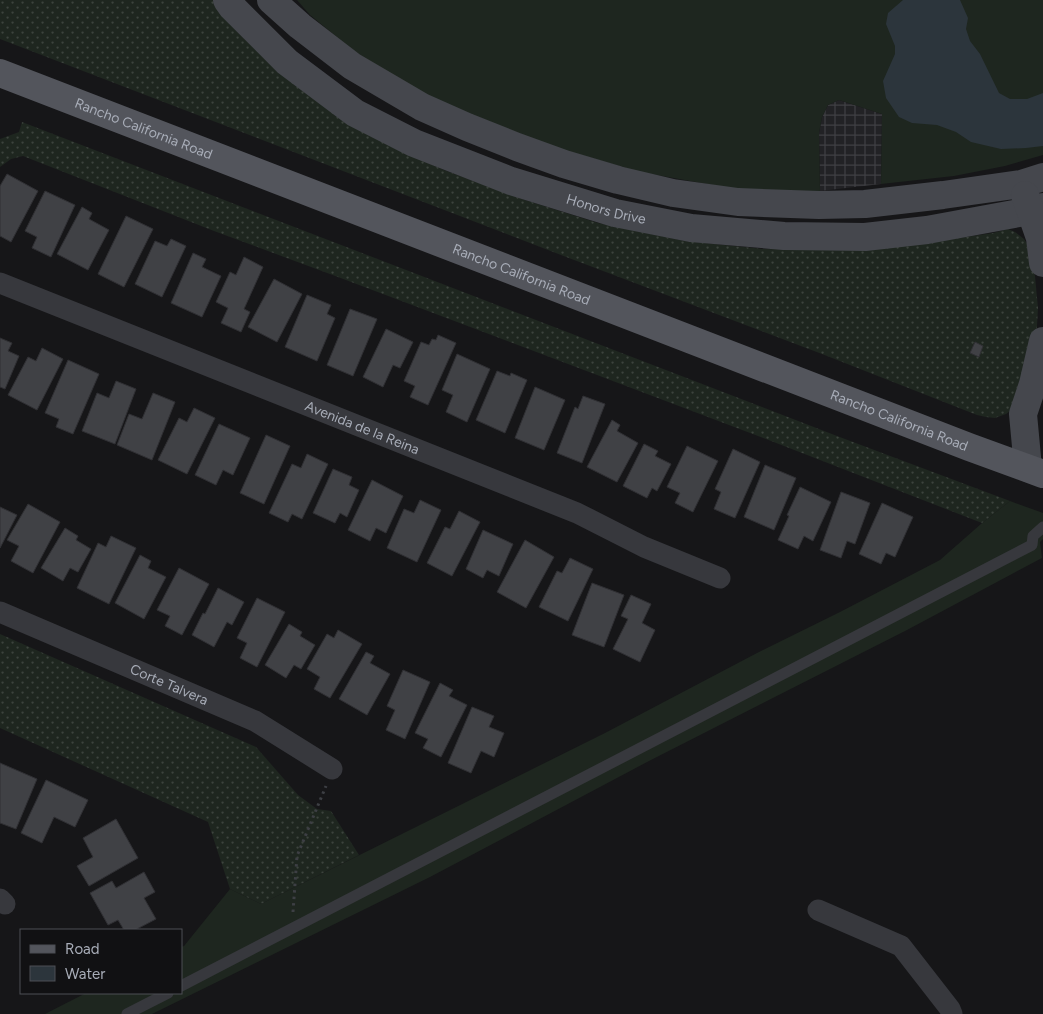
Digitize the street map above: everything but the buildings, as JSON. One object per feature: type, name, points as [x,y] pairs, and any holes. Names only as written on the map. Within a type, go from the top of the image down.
[{"type":"main road","name":"Rancho California Road","points":[[0,73],[951,440],[1038,463]]},
{"type":"street","name":"Honors Drive","points":[[227,0],[287,62],[355,113],[414,143],[511,181],[615,213],[691,228],[784,236],[865,237],[927,230],[1037,209]]},
{"type":"street","points":[[271,0],[300,26],[352,66],[422,106],[517,147],[564,164],[618,180],[673,193],[738,202],[820,205],[865,204],[1032,181],[1043,263]]},
{"type":"street","name":"Avenida de la Reina","points":[[0,283],[568,510],[644,547],[720,578]]},
{"type":"street","points":[[1038,463],[1023,414],[1033,384],[1043,340]]},
{"type":"street","name":"Corte Talvera","points":[[0,612],[255,721],[332,769]]},
{"type":"street","points":[[818,910],[901,946],[952,1014]]},
{"type":"lane","points":[[182,985],[1032,545],[1033,536],[1043,527]]},
{"type":"lane","points":[[127,1014],[166,994]]},
{"type":"path","points":[[292,928],[298,856],[332,769]]},
{"type":"shaded area","points":[[0,0],[218,0],[397,149],[444,170],[525,200],[598,223],[685,241],[763,249],[866,250],[993,233],[1008,229],[1024,239],[1028,245],[1034,266],[1038,308],[1036,343],[1018,405],[1006,414],[995,418],[977,415],[0,39]]},
{"type":"shaded area","points":[[297,0],[1043,0],[1043,155],[1005,166],[954,176],[881,184],[882,114],[839,100],[828,105],[822,117],[819,133],[820,191],[783,193],[740,190],[640,172],[553,147],[430,98],[354,51],[310,15]]},
{"type":"shaded area","points":[[839,100],[882,114],[881,184],[820,191],[819,133],[822,117],[828,105]]},
{"type":"shaded area","points":[[22,122],[1010,501],[982,523],[766,439],[214,231],[23,156],[11,159],[0,167],[0,139],[19,132]]},
{"type":"shaded area","points":[[1010,501],[1043,513],[1043,539],[1040,542],[1042,558],[907,630],[649,761],[430,877],[152,1014],[45,1014],[84,994],[182,994],[182,947],[230,889],[261,904],[605,733],[940,560]]},
{"type":"shaded area","points":[[0,634],[256,747],[298,795],[317,809],[331,811],[359,855],[261,904],[230,889],[208,822],[0,728]]},
{"type":"water","points":[[903,0],[960,0],[968,18],[966,29],[970,41],[980,54],[999,93],[1010,99],[1027,99],[1043,93],[1043,146],[1001,149],[971,142],[956,132],[937,125],[912,123],[899,117],[886,98],[883,81],[895,54],[895,46],[886,24],[888,13]]}]
